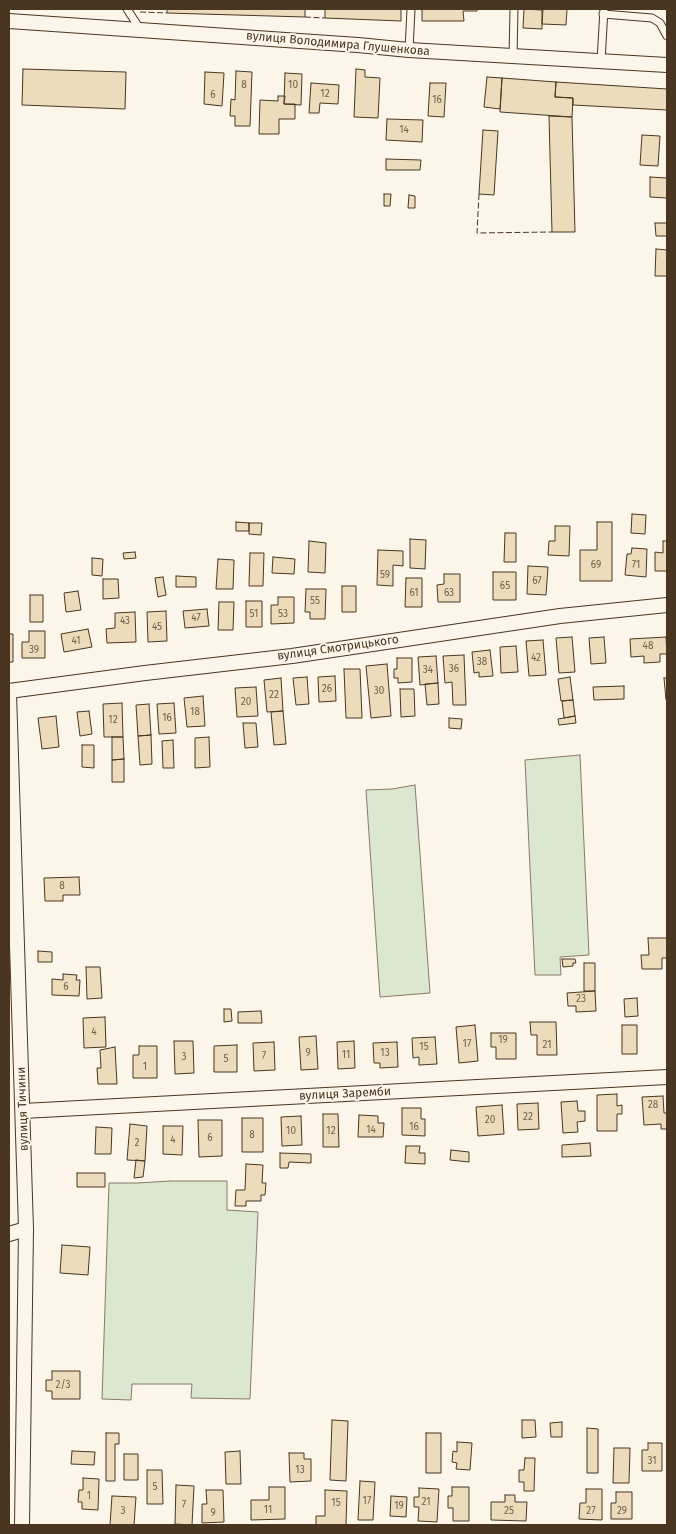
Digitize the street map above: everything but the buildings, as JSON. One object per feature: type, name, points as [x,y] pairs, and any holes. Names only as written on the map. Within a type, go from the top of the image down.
[{"type":"street","name":"вулиця Володимира Глушенкова","points":[[9,21],[513,57],[666,64]]},
{"type":"street","name":"вулиця Смотрицького","points":[[9,692],[145,672],[292,656],[560,616],[667,605]]},
{"type":"street","name":"вулиця Тичини","points":[[9,692],[26,1229],[22,1525]]},
{"type":"street","name":"вулиця Заремби","points":[[23,1110],[667,1077]]},
{"type":"street","points":[[9,1234],[26,1229]]},
{"type":"lane","points":[[127,9],[140,29]]},
{"type":"lane","points":[[409,50],[411,9]]},
{"type":"lane","points":[[513,57],[514,9]]},
{"type":"lane","points":[[600,62],[604,11],[652,18],[660,23],[667,36]]},
{"type":"green space","points":[[580,755],[589,955],[560,957],[561,975],[535,975],[525,760]]},
{"type":"green space","points":[[415,785],[430,993],[380,997],[366,790],[392,789]]},
{"type":"green space","points":[[227,1181],[227,1210],[258,1212],[250,1399],[191,1398],[192,1384],[132,1384],[131,1400],[102,1399],[109,1183]]},
{"type":"fence","points":[[140,12],[167,13]]},
{"type":"fence","points":[[305,17],[325,18]]},
{"type":"fence","points":[[479,194],[477,233],[552,232]]}]
